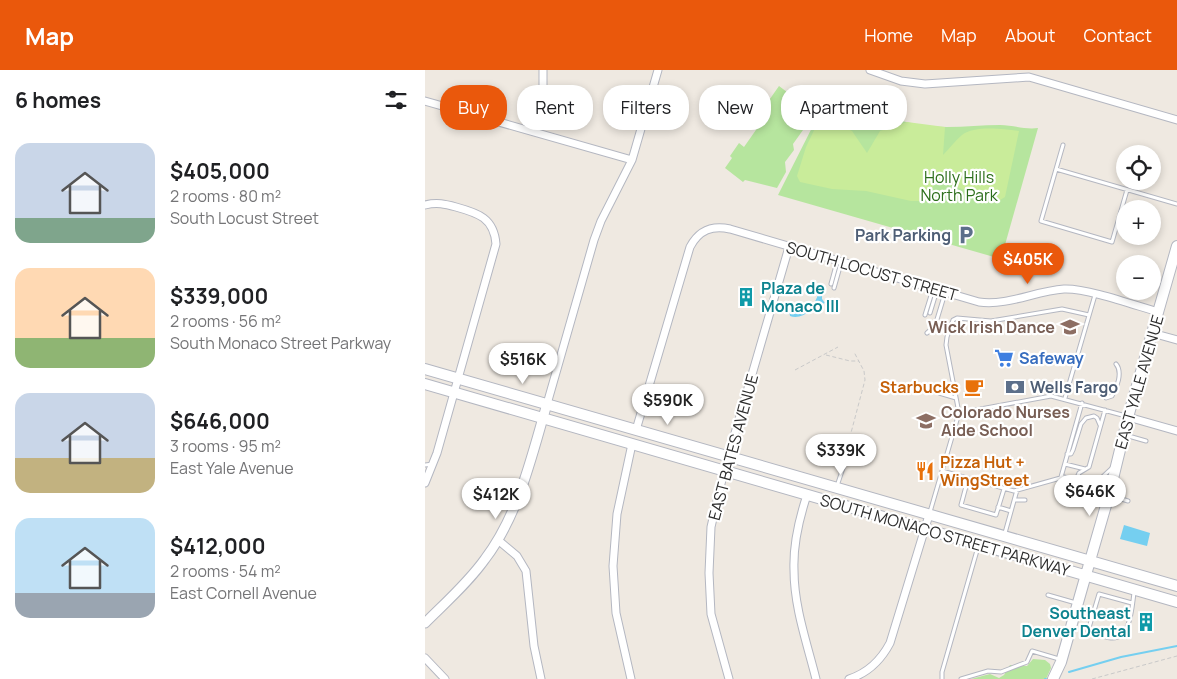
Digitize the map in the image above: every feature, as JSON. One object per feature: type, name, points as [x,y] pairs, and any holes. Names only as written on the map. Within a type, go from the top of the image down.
[{"type":"main road","name":"EAST YALE AVENUE","points":[[1053,679],[1061,661],[1086,576],[1109,496],[1128,417],[1177,248]]},
{"type":"main road","name":"SOUTH MONACO STREET PARKWAY","points":[[425,369],[1090,562],[1175,583]]},
{"type":"main road","name":"SOUTH MONACO STREET PARKWAY","points":[[425,384],[1177,602]]},
{"type":"main road","name":"EAST YALE AVENUE","points":[[1060,679],[1061,661]]},
{"type":"street","points":[[532,131],[543,91],[543,70]]},
{"type":"street","points":[[425,623],[478,568],[499,540],[519,497],[593,240],[632,160],[658,70]]},
{"type":"street","points":[[870,70],[901,81],[925,84],[1029,78],[1177,120]]},
{"type":"street","points":[[425,101],[632,160]]},
{"type":"street","points":[[425,205],[440,203],[472,212],[487,220],[495,237],[495,249],[433,464],[425,483]]},
{"type":"street","name":"SOUTH LOCUST STREET","points":[[636,430],[687,255],[694,240],[703,231],[713,227],[723,228],[975,301],[992,303],[1062,290],[1077,290],[1159,312]]},
{"type":"street","name":"EAST BATES AVENUE","points":[[729,679],[711,614],[709,573],[711,527],[724,471],[789,247]]},
{"type":"street","points":[[1152,333],[1177,340]]},
{"type":"street","points":[[1128,417],[1177,431]]},
{"type":"street","points":[[631,679],[616,614],[613,566],[617,514],[632,444]]},
{"type":"street","points":[[807,495],[795,540],[794,570],[797,602],[816,679]]},
{"type":"street","points":[[849,679],[870,669],[885,653],[890,643],[929,515]]},
{"type":"street","points":[[499,540],[517,556],[526,571],[534,646],[541,679]]},
{"type":"street","points":[[425,658],[445,679]]},
{"type":"lane","points":[[1063,145],[1041,221],[1112,242],[1127,190],[1177,204]]},
{"type":"lane","points":[[1056,169],[1116,187]]},
{"type":"lane","points":[[831,284],[839,262]]},
{"type":"lane","points":[[834,288],[839,262]]},
{"type":"lane","points":[[930,313],[935,290]]},
{"type":"lane","points":[[925,315],[935,290]]},
{"type":"lane","points":[[927,333],[935,326],[945,292]]},
{"type":"lane","points":[[1065,398],[1095,295]]},
{"type":"lane","points":[[929,515],[959,413],[946,342],[953,320],[957,318],[994,320],[1062,309],[1089,315]]},
{"type":"lane","points":[[1106,398],[1112,396],[1115,390],[1119,374],[1119,367],[1116,364]]},
{"type":"lane","points":[[939,393],[956,398]]},
{"type":"lane","points":[[959,413],[1054,396],[1128,417]]},
{"type":"lane","points":[[1061,478],[1082,403]]},
{"type":"lane","points":[[1076,480],[1079,473],[1089,468],[1105,410]]},
{"type":"lane","points":[[1067,454],[1071,454],[1081,424],[1086,418],[1093,416],[1097,418],[1101,426]]},
{"type":"lane","points":[[1124,434],[1146,441]]},
{"type":"lane","points":[[425,465],[433,464]]},
{"type":"lane","points":[[1065,464],[1085,470]]},
{"type":"lane","points":[[1089,484],[1098,481],[1117,465]]},
{"type":"lane","points":[[837,488],[843,468]]},
{"type":"lane","points":[[942,471],[1017,490],[1061,478],[1076,480],[1089,484],[1096,490],[1105,508]]},
{"type":"lane","points":[[969,479],[961,505],[996,515],[1003,488]]},
{"type":"lane","points":[[1004,536],[1017,490]]},
{"type":"lane","points":[[1109,496],[1128,501]]},
{"type":"lane","points":[[1015,500],[1025,500]]},
{"type":"lane","points":[[998,508],[1011,511]]},
{"type":"lane","points":[[942,679],[941,674],[979,544]]},
{"type":"lane","points":[[1132,603],[1099,594],[1088,630],[1112,638],[1120,636],[1125,631],[1132,603],[1135,590]]},
{"type":"lane","points":[[1048,595],[1092,615]]},
{"type":"lane","points":[[961,679],[988,671],[1001,672],[1027,662],[1032,651],[1061,661]]},
{"type":"path","points":[[795,370],[837,347]]},
{"type":"path","points":[[843,468],[844,457],[865,373],[854,352]]},
{"type":"path","points":[[824,354],[850,361],[859,361]]},
{"type":"path","points":[[1091,679],[1177,656]]},
{"type":"green space","points":[[779,86],[781,88],[781,130],[803,130],[793,144],[794,150],[785,162],[786,172],[777,188],[745,180],[743,182],[725,168],[732,158],[730,156],[739,143],[744,147],[756,130],[771,130],[771,97]]},
{"type":"green space","name":"Holly Hills North Park","points":[[907,122],[947,127],[1000,125],[1038,128],[1001,259],[778,195],[811,130],[907,130]]},
{"type":"green space","points":[[907,122],[945,127],[943,155],[959,137],[967,132],[981,129],[1019,131],[1005,197],[1000,200],[978,195],[935,179],[930,197],[924,201],[911,201],[866,191],[832,189],[800,182],[797,176],[806,147],[814,130],[850,130],[867,153],[880,131],[907,130]]},
{"type":"green space","points":[[1033,659],[1045,660],[1050,664],[1051,668],[1046,679],[971,679],[990,674],[999,678],[1004,675],[1010,665],[1027,666]]},
{"type":"water","points":[[819,293],[822,294],[822,299],[825,303],[799,317],[790,316],[789,311],[792,308],[804,309],[813,306]]},
{"type":"water","points":[[1124,525],[1150,533],[1147,546],[1120,539]]},
{"type":"waterway","points":[[1069,672],[1121,657],[1177,646]]},
{"type":"place","name":"Park Parking","points":[[966,235]]},
{"type":"place","name":"Plaza de Monaco III","points":[[746,297]]},
{"type":"place","name":"Wick Irish Dance","points":[[1070,327]]},
{"type":"place","name":"Safeway","points":[[1004,358]]},
{"type":"place","name":"Starbucks","points":[[974,387]]},
{"type":"place","name":"Wells Fargo","points":[[1015,387]]},
{"type":"place","name":"Colorado Nurses Aide School","points":[[926,421]]},
{"type":"place","name":"Pizza Hut + WingStreet","points":[[925,471]]},
{"type":"place","name":"Southeast Denver Dental","points":[[1146,622]]}]
